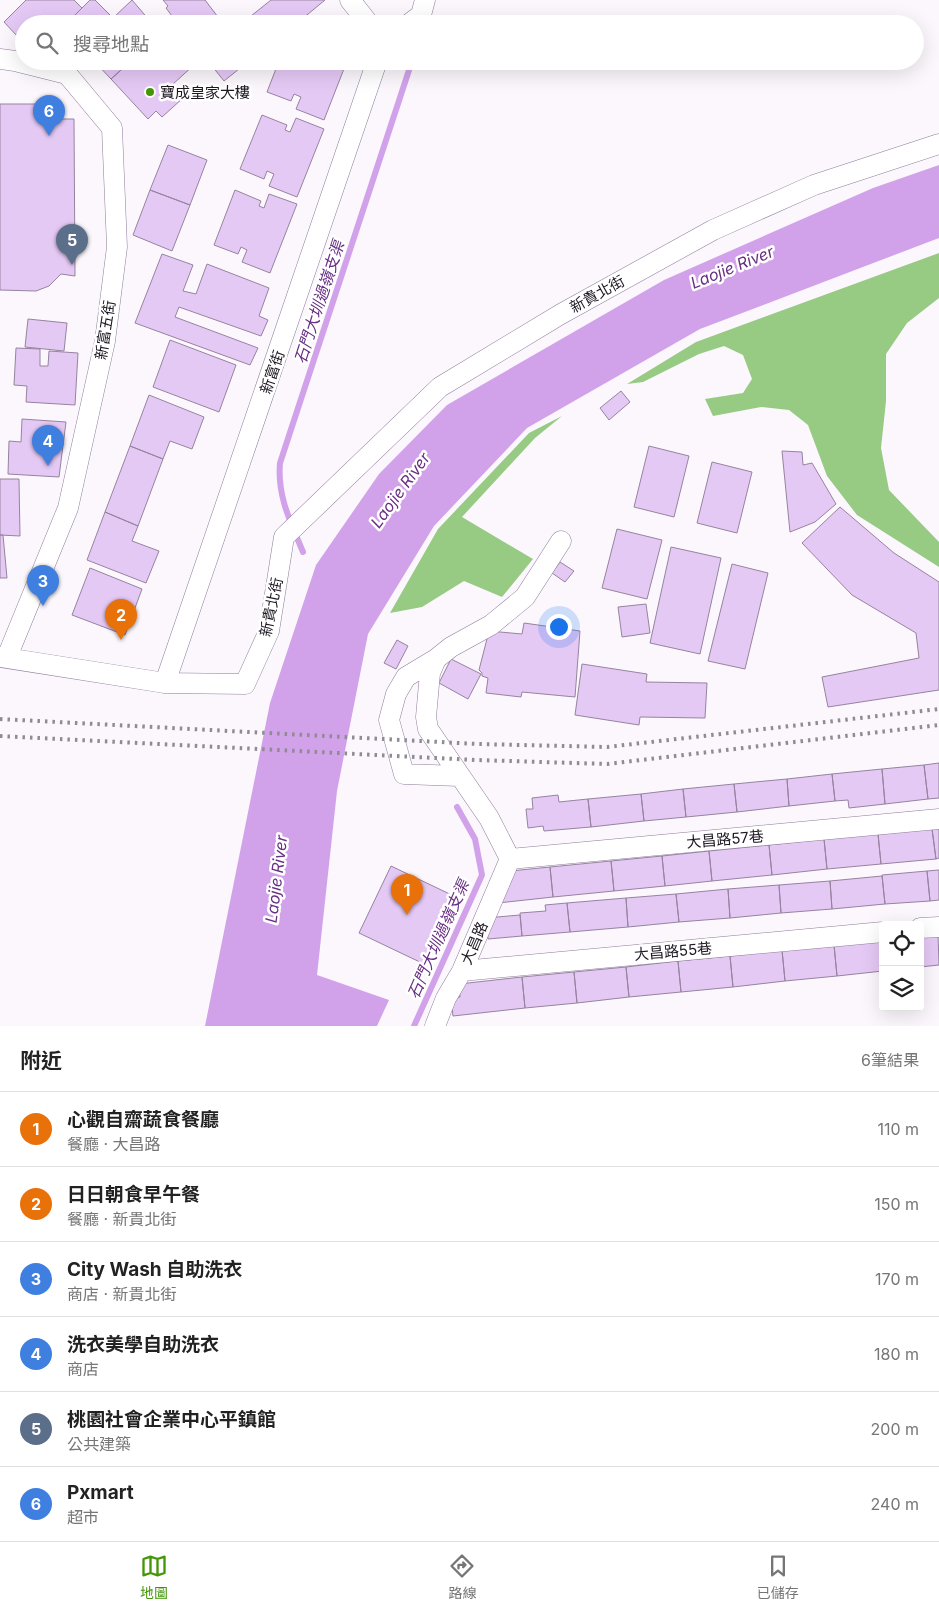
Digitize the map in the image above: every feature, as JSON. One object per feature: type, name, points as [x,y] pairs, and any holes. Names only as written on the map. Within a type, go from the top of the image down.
[{"type":"street","points":[[350,0],[362,15]]},
{"type":"street","points":[[420,15],[425,0]]},
{"type":"street","name":"新富五街","points":[[0,59],[15,61]]},
{"type":"street","name":"新富五街","points":[[4,657],[68,508],[106,341],[117,247],[112,128],[67,74],[51,70]]},
{"type":"street","name":"新富街","points":[[165,683],[374,70]]},
{"type":"street","name":"新貴北街","points":[[165,683],[244,684],[269,631],[284,537],[440,388],[561,314],[713,230],[814,185],[939,144]]},
{"type":"street","points":[[459,776],[404,774],[390,720],[396,694],[406,677],[436,659],[450,647],[490,625],[524,597],[561,541]]},
{"type":"street","points":[[4,657],[165,683]]},
{"type":"street","points":[[436,659],[430,674],[426,717],[428,729],[489,818],[510,859]]},
{"type":"street","name":"大昌路57巷","points":[[510,859],[939,819]]},
{"type":"street","name":"大昌路","points":[[435,1026],[446,998],[462,971],[510,859]]},
{"type":"street","points":[[924,928],[939,927]]},
{"type":"street","name":"大昌路55巷","points":[[462,971],[879,932]]},
{"type":"green space","points":[[939,253],[939,298],[907,323],[886,354],[886,401],[881,448],[889,490],[939,542],[939,567],[857,515],[827,476],[808,425],[789,410],[761,407],[713,416],[705,399],[743,393],[752,379],[743,355],[724,346],[699,354],[643,382],[627,384],[696,342]]},
{"type":"green space","points":[[562,416],[535,438],[462,517],[533,559],[502,597],[464,581],[422,607],[390,613],[438,529],[529,433]]},
{"type":"water","name":"Laojie River","points":[[939,165],[939,238],[700,329],[527,428],[434,526],[368,634],[337,791],[317,975],[389,1000],[377,1026],[205,1026],[270,703],[316,565],[379,474],[447,405],[664,280],[873,188]]},
{"type":"building","points":[[26,0],[74,0],[82,8],[75,15],[15,15],[15,34],[4,22]]},
{"type":"building","points":[[90,0],[95,0],[110,15],[75,15]]},
{"type":"building","points":[[132,0],[145,15],[116,15]]},
{"type":"building","points":[[163,0],[205,0],[216,15],[171,15],[166,8],[168,6]]},
{"type":"building","points":[[271,0],[325,0],[307,15],[252,15]]},
{"type":"building","points":[[102,70],[121,70],[111,79]]},
{"type":"building","name":"寶成皇家大樓","points":[[121,70],[188,70],[172,85],[183,98],[162,117],[156,111],[148,119],[111,79]]},
{"type":"building","points":[[215,70],[238,70],[224,81]]},
{"type":"building","points":[[276,70],[343,70],[324,120],[296,109],[301,97],[294,94],[291,101],[267,92]]},
{"type":"building","points":[[0,104],[61,104],[61,119],[74,119],[75,276],[61,274],[49,286],[36,291],[0,290]]},
{"type":"building","points":[[262,115],[287,125],[285,130],[290,132],[296,118],[324,129],[297,197],[269,186],[274,174],[267,171],[264,179],[240,169]]},
{"type":"building","points":[[168,145],[207,160],[190,205],[150,190]]},
{"type":"building","points":[[150,190],[190,205],[172,251],[133,235]]},
{"type":"building","points":[[235,190],[261,201],[259,206],[264,208],[269,194],[297,204],[270,273],[242,262],[247,250],[241,247],[238,254],[214,245]]},
{"type":"building","points":[[162,254],[193,265],[183,291],[196,294],[207,264],[269,288],[259,316],[268,320],[261,336],[179,307],[175,317],[258,348],[250,365],[135,323]]},
{"type":"building","points":[[28,319],[67,323],[64,351],[25,347]]},
{"type":"building","points":[[170,340],[236,365],[219,412],[153,387]]},
{"type":"building","points":[[16,348],[40,349],[40,366],[48,366],[49,351],[78,353],[75,405],[26,402],[27,386],[14,385]]},
{"type":"building","points":[[621,391],[630,402],[609,420],[600,408]]},
{"type":"building","points":[[149,395],[204,417],[192,449],[170,441],[163,459],[130,446]]},
{"type":"building","points":[[22,419],[66,422],[59,477],[8,474],[9,441],[21,442]]},
{"type":"building","points":[[130,446],[163,459],[138,526],[105,512]]},
{"type":"building","points":[[649,446],[689,456],[674,517],[634,507]]},
{"type":"building","points":[[782,451],[802,452],[803,465],[812,463],[836,504],[815,522],[790,532]]},
{"type":"building","points":[[712,462],[752,472],[737,533],[697,523]]},
{"type":"building","points":[[0,479],[19,479],[20,536],[0,535]]},
{"type":"building","points":[[840,507],[894,553],[939,582],[939,690],[828,707],[822,677],[919,658],[916,633],[852,595],[802,543]]},
{"type":"building","points":[[105,512],[138,526],[132,541],[159,551],[146,583],[87,560]]},
{"type":"building","points":[[617,529],[662,540],[647,599],[602,588]]},
{"type":"building","points":[[0,535],[3,535],[7,578],[0,578]]},
{"type":"building","points":[[671,547],[721,558],[700,654],[650,643]]},
{"type":"building","points":[[560,562],[574,571],[565,582],[552,573]]},
{"type":"building","points":[[732,564],[768,573],[745,669],[708,661]]},
{"type":"building","points":[[90,568],[142,589],[125,635],[72,615]]},
{"type":"building","points":[[646,604],[650,633],[622,637],[618,607]]},
{"type":"building","points":[[524,623],[580,631],[575,697],[522,692],[521,697],[486,693],[488,678],[482,676],[479,670],[489,631],[522,634]]},
{"type":"building","points":[[397,640],[408,646],[396,669],[384,663]]},
{"type":"building","points":[[451,659],[481,674],[468,699],[439,683]]},
{"type":"building","points":[[582,664],[647,674],[646,682],[707,683],[705,718],[640,717],[639,725],[575,715]]},
{"type":"building","points":[[939,763],[939,798],[928,799],[924,765]]},
{"type":"building","points":[[924,765],[928,799],[885,804],[882,769]]},
{"type":"building","points":[[882,769],[885,804],[849,808],[848,800],[835,801],[832,774]]},
{"type":"building","points":[[832,774],[835,801],[789,806],[787,779]]},
{"type":"building","points":[[787,779],[789,806],[737,812],[734,784]]},
{"type":"building","points":[[734,784],[737,812],[686,817],[683,789]]},
{"type":"building","points":[[683,789],[686,817],[644,821],[641,794]]},
{"type":"building","points":[[641,794],[644,821],[591,827],[588,799]]},
{"type":"building","points":[[558,795],[559,802],[588,799],[591,827],[544,831],[543,826],[528,828],[526,809],[533,809],[532,798]]},
{"type":"building","points":[[939,828],[939,858],[936,859],[932,829]]},
{"type":"building","points":[[932,829],[936,859],[881,864],[878,834]]},
{"type":"building","points":[[878,834],[881,864],[827,869],[824,839]]},
{"type":"building","points":[[824,839],[827,869],[772,875],[769,845]]},
{"type":"building","points":[[769,845],[772,875],[712,881],[709,851]]},
{"type":"building","points":[[709,851],[712,881],[665,886],[662,856]]},
{"type":"building","points":[[662,856],[665,886],[614,891],[611,861]]},
{"type":"building","points":[[611,861],[614,891],[553,897],[550,867]]},
{"type":"building","points":[[391,866],[456,897],[424,964],[359,933]]},
{"type":"building","points":[[550,867],[553,897],[498,903],[501,872]]},
{"type":"building","points":[[939,870],[939,900],[930,901],[927,871]]},
{"type":"building","points":[[927,871],[930,901],[885,904],[882,875]]},
{"type":"building","points":[[882,876],[885,904],[832,909],[830,881]]},
{"type":"building","points":[[830,881],[832,909],[781,913],[779,885]]},
{"type":"building","points":[[779,885],[781,913],[730,918],[728,889]]},
{"type":"building","points":[[728,889],[730,918],[679,922],[676,894]]},
{"type":"building","points":[[676,894],[679,922],[628,927],[626,898]]},
{"type":"building","points":[[626,898],[628,927],[570,932],[567,903]]},
{"type":"building","points":[[567,903],[570,932],[522,936],[520,913],[546,911],[545,905]]},
{"type":"building","points":[[520,915],[522,936],[488,939],[486,918]]},
{"type":"building","points":[[938,934],[939,965],[924,967],[924,936]]},
{"type":"building","points":[[879,940],[879,971],[837,976],[834,945]]},
{"type":"building","points":[[834,945],[837,976],[785,981],[782,950]]},
{"type":"building","points":[[782,950],[785,981],[733,987],[730,956]]},
{"type":"building","points":[[730,956],[733,987],[681,992],[678,961]]},
{"type":"building","points":[[678,961],[681,992],[629,997],[626,967]]},
{"type":"building","points":[[626,967],[629,997],[577,1003],[574,972]]},
{"type":"building","points":[[574,972],[577,1003],[525,1008],[522,977]]},
{"type":"building","points":[[522,977],[525,1008],[453,1016],[451,998],[460,997],[459,984]]},
{"type":"waterway","name":"石門大圳過嶺支渠","points":[[303,552],[283,498],[280,463],[409,70]]},
{"type":"waterway","name":"石門大圳過嶺支渠","points":[[414,1026],[482,875],[475,839],[457,807]]},
{"type":"railway","points":[[0,719],[478,744],[607,747],[939,709]]},
{"type":"railway","points":[[0,736],[476,760],[607,764],[939,725]]},
{"type":"place","name":"寶成皇家大樓","points":[[150,92]]},
{"type":"place","name":"Pxmart","points":[[49,136]]},
{"type":"place","name":"桃園社會企業中心平鎮館","points":[[72,265]]},
{"type":"place","name":"洗衣美學自助洗衣","points":[[48,466]]},
{"type":"place","name":"City Wash 自助洗衣","points":[[43,606]]},
{"type":"place","name":"日日朝食早午餐","points":[[121,640]]},
{"type":"place","name":"心觀自齋蔬食餐廳","points":[[407,915]]}]
